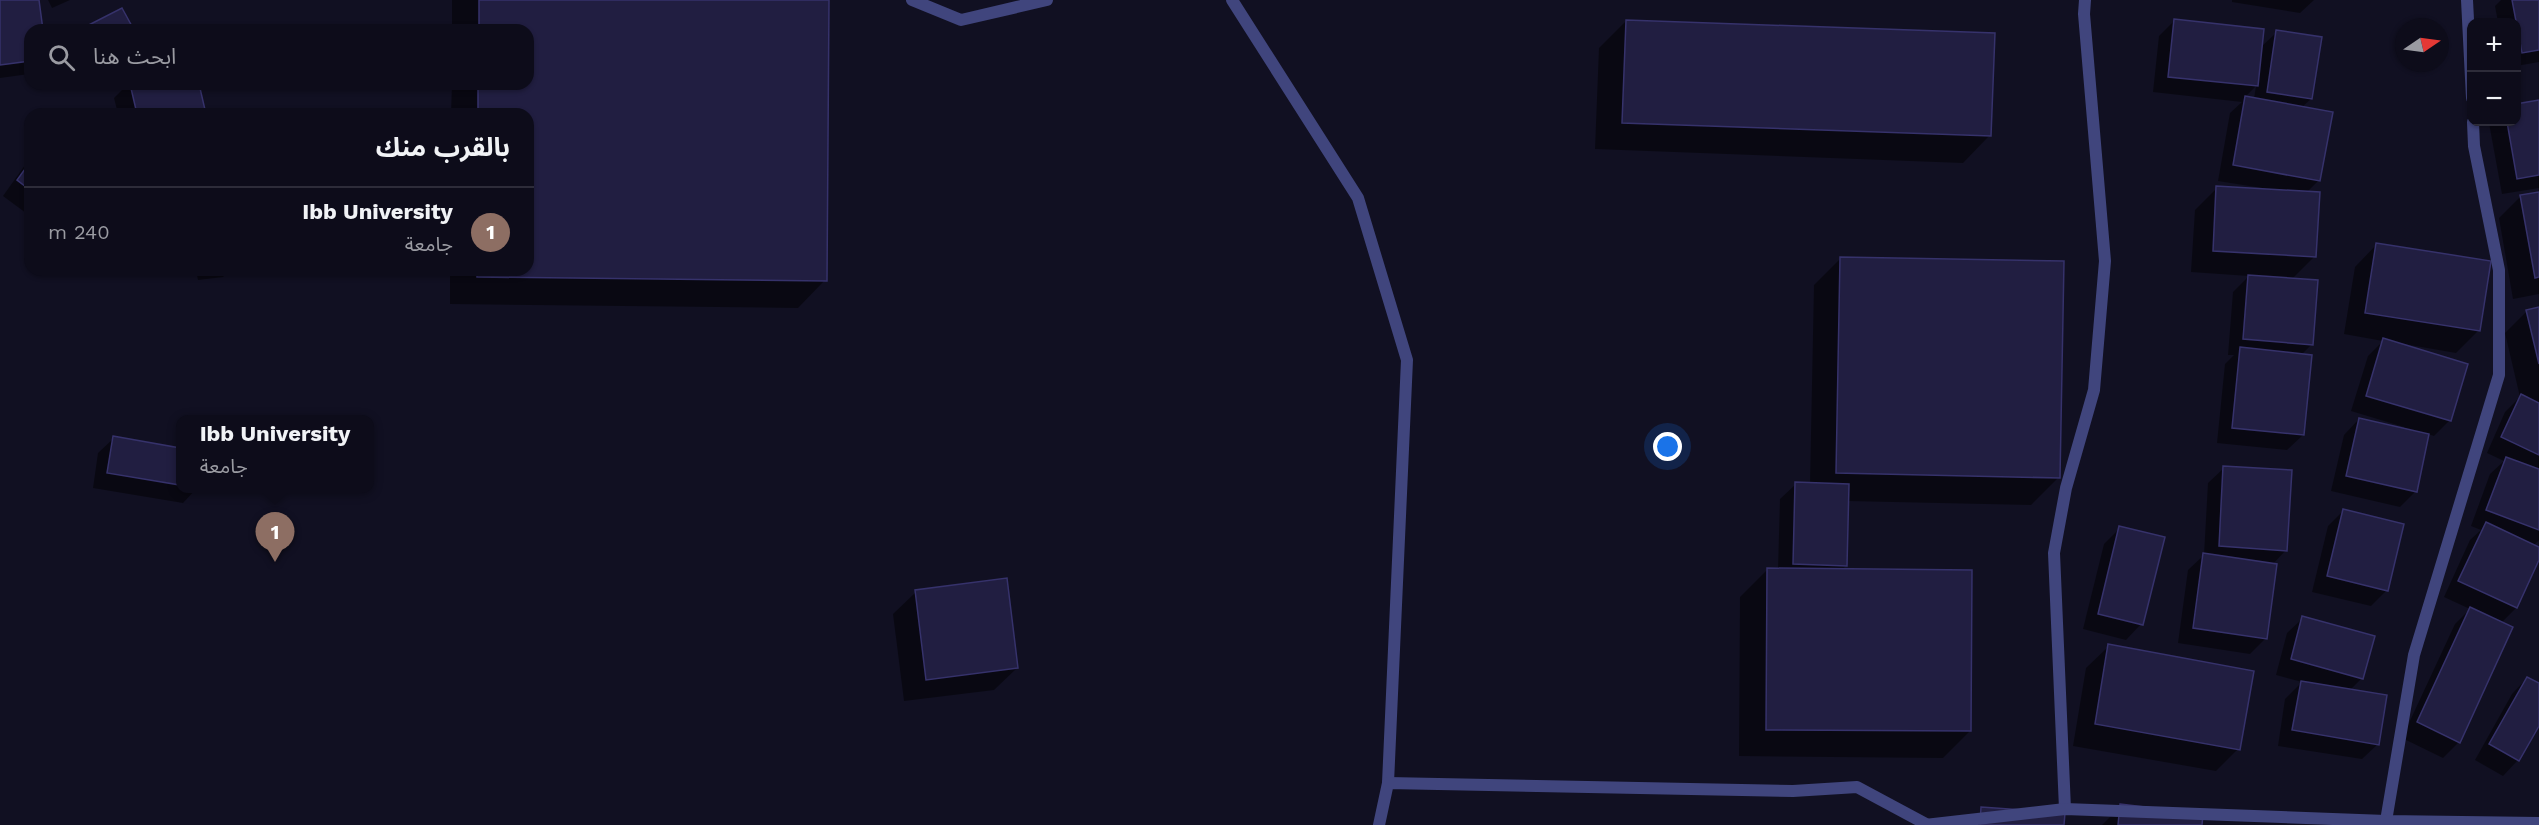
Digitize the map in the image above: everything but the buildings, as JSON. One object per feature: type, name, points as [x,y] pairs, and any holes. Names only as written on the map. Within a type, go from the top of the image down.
[{"type":"street","points":[[912,0],[961,20],[1047,0]]},
{"type":"street","points":[[1232,0],[1358,198],[1407,360],[1388,783],[1379,825]]},
{"type":"street","points":[[2066,809],[2054,553],[2066,488],[2094,390],[2105,261],[2084,14],[2085,0]]},
{"type":"street","points":[[2467,0],[2471,72]]},
{"type":"street","points":[[2386,821],[2414,655],[2499,375],[2499,270],[2474,146],[2473,126]]},
{"type":"street","points":[[1388,783],[1793,791],[1857,788],[1925,824],[1996,821],[2066,809],[2386,821],[2539,823]]},
{"type":"place","name":"Ibb University","points":[[275,562]]}]
